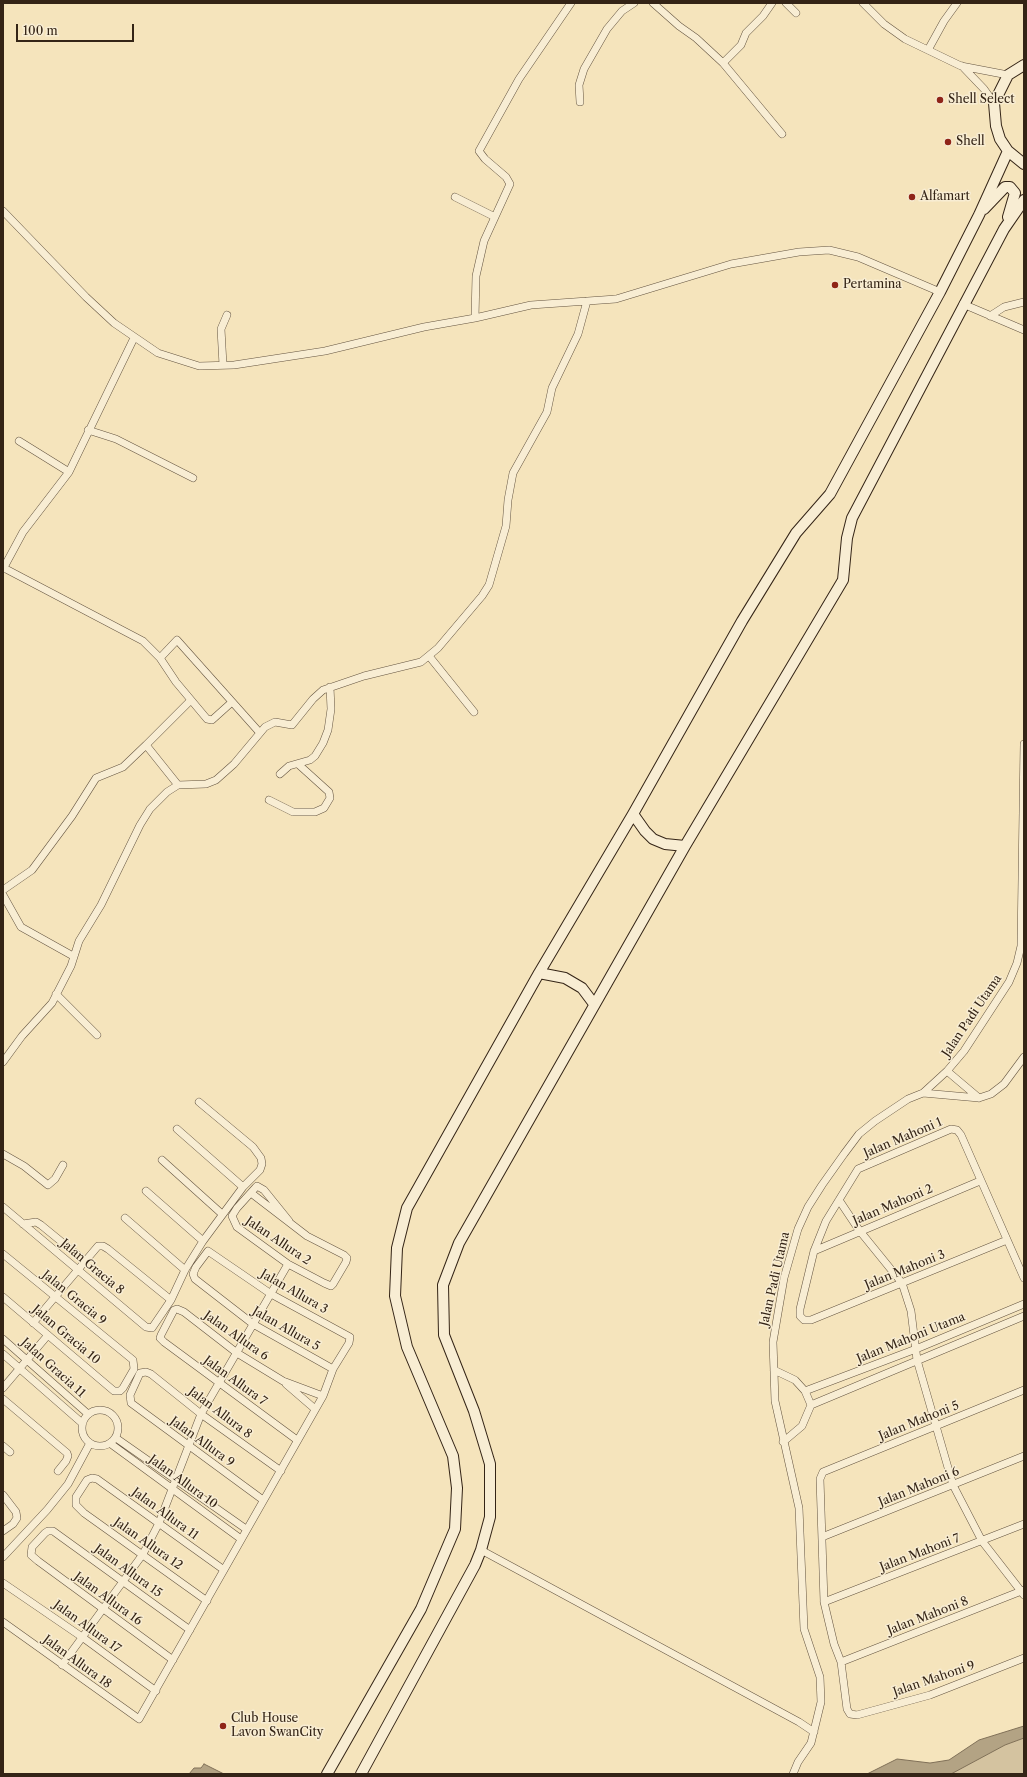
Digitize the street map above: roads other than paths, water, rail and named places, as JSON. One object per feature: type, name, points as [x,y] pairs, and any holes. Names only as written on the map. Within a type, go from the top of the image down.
[{"type":"street","points":[[475,318],[476,276],[484,241],[510,184],[506,177],[485,159],[479,151],[519,79],[570,3]]},
{"type":"street","points":[[580,102],[579,85],[584,69],[607,29],[622,11],[634,3]]},
{"type":"street","points":[[653,3],[678,26],[696,38],[724,63],[782,134]]},
{"type":"street","points":[[724,63],[741,45],[746,33],[763,16],[772,3]]},
{"type":"street","points":[[786,3],[796,13]]},
{"type":"street","points":[[863,3],[884,24],[905,39],[962,66],[1008,75]]},
{"type":"street","points":[[928,50],[944,21],[958,3]]},
{"type":"street","points":[[994,103],[1008,75],[1024,65]]},
{"type":"street","points":[[962,66],[984,89],[994,103],[996,126],[1000,139],[1008,151],[1024,164]]},
{"type":"street","points":[[327,1774],[420,1609],[455,1529],[457,1488],[453,1456],[407,1347],[395,1296],[396,1248],[407,1208],[539,973],[633,814],[742,621],[796,533],[830,494],[940,292],[979,215],[1008,151]]},
{"type":"street","points":[[979,215],[1005,187],[1013,188],[1016,193],[1004,229]]},
{"type":"street","points":[[455,197],[495,217]]},
{"type":"street","points":[[361,1774],[444,1623],[481,1550],[490,1517],[490,1464],[474,1411],[444,1336],[443,1285],[459,1243],[685,846],[842,580],[847,538],[852,518],[963,304],[1004,229],[1024,200]]},
{"type":"street","points":[[3,211],[86,297],[134,338],[158,353],[198,366],[234,366],[325,351],[424,327],[475,318],[531,305],[616,299],[749,260],[799,252],[821,250],[834,251],[858,257],[940,292]]},
{"type":"street","points":[[3,1062],[22,1036],[44,1014],[71,966],[79,941],[101,905],[123,858],[147,814],[166,792],[178,785],[206,784],[216,780],[234,764],[270,723],[275,722],[292,725],[317,694],[364,676],[421,662],[429,656],[453,631],[489,585],[506,526],[508,500],[513,474],[547,412],[552,388],[578,334],[587,300]]},
{"type":"street","points":[[990,316],[1004,307],[1024,302]]},
{"type":"street","points":[[963,304],[1024,330]]},
{"type":"street","points":[[223,365],[221,330],[227,315]]},
{"type":"street","points":[[134,338],[88,430],[69,472],[23,532],[4,568],[143,642],[160,658],[190,701],[210,721],[232,702]]},
{"type":"street","points":[[88,430],[116,439],[193,478]]},
{"type":"street","points":[[19,441],[69,472]]},
{"type":"street","points":[[160,658],[177,640],[260,734]]},
{"type":"street","points":[[429,656],[474,712]]},
{"type":"street","points":[[280,774],[289,766],[310,760],[315,756],[323,743],[328,730],[331,709],[330,688]]},
{"type":"street","points":[[3,890],[32,870],[72,816],[96,778],[123,767],[190,701]]},
{"type":"street","name":"Jalan Padi Utama","points":[[793,1774],[798,1762],[811,1743],[821,1702],[820,1677],[804,1629],[799,1508],[775,1401],[773,1342],[784,1278],[798,1229],[808,1207],[859,1134],[888,1111],[923,1093],[947,1071],[964,1051],[1009,982],[1020,952],[1022,926],[1021,878],[1024,744]]},
{"type":"street","points":[[146,745],[178,785]]},
{"type":"street","points":[[270,800],[293,812],[315,812],[324,808],[330,798],[329,792],[298,764]]},
{"type":"street","points":[[633,814],[645,831],[653,839],[664,844],[685,846]]},
{"type":"street","points":[[3,895],[21,927],[73,956]]},
{"type":"street","points":[[539,973],[565,978],[582,988],[594,1004]]},
{"type":"street","points":[[56,994],[97,1035]]},
{"type":"street","points":[[923,1093],[979,1098],[991,1094],[1004,1084],[1024,1057]]},
{"type":"street","points":[[947,1071],[979,1098]]},
{"type":"street","points":[[33,1322],[85,1262],[95,1248],[103,1246],[171,1300],[185,1270],[203,1241],[243,1187],[260,1170],[262,1164],[261,1158],[253,1147],[199,1102]]},
{"type":"street","points":[[177,1129],[243,1187]]},
{"type":"street","name":"Jalan Mahoni 1","points":[[839,1200],[858,1169],[951,1130],[957,1130],[961,1135],[980,1180]]},
{"type":"street","points":[[3,1154],[24,1166],[48,1185],[63,1165]]},
{"type":"street","points":[[162,1160],[222,1214]]},
{"type":"street","points":[[980,1180],[1024,1278]]},
{"type":"street","name":"Jalan Mahoni 2","points":[[814,1251],[859,1230],[980,1180]]},
{"type":"street","points":[[256,1186],[260,1187],[289,1221],[251,1193],[256,1186]]},
{"type":"street","points":[[146,1191],[203,1241]]},
{"type":"street","name":"Jalan Allura 2","points":[[251,1193],[236,1208],[232,1216],[234,1224],[288,1264],[330,1286],[336,1281],[347,1258],[307,1236],[289,1221]]},
{"type":"street","points":[[814,1251],[826,1221],[839,1200],[859,1230],[902,1283],[911,1311],[917,1360],[953,1485],[982,1541],[1023,1592]]},
{"type":"street","name":"Jalan Gracia 8","points":[[3,1207],[149,1329],[152,1328],[171,1300]]},
{"type":"street","points":[[125,1218],[185,1270]]},
{"type":"street","name":"Jalan Gracia 8","points":[[23,1224],[36,1222],[41,1225],[85,1262]]},
{"type":"street","name":"Jalan Mahoni 3","points":[[814,1251],[800,1309],[800,1316],[804,1320],[811,1320],[1007,1240]]},
{"type":"street","name":"Jalan Allura 3","points":[[193,1274],[204,1254],[208,1251],[271,1294],[350,1337],[349,1343],[333,1369]]},
{"type":"street","name":"Jalan Gracia 9","points":[[3,1254],[131,1358],[135,1363],[134,1369],[123,1388],[120,1391],[114,1390]]},
{"type":"street","points":[[62,1665],[143,1554],[174,1488],[176,1479],[201,1414],[288,1264]]},
{"type":"street","name":"Jalan Allura 5","points":[[193,1274],[195,1279],[253,1324],[333,1369]]},
{"type":"street","name":"Jalan Gracia 10","points":[[3,1297],[114,1390]]},
{"type":"street","name":"Jalan Mahoni Utama","points":[[805,1391],[916,1349],[1024,1304]]},
{"type":"street","name":"Jalan Allura 6","points":[[160,1338],[174,1310],[177,1309],[184,1312],[237,1353],[283,1381],[315,1409]]},
{"type":"street","name":"Jalan Mahoni Utama","points":[[811,1405],[1024,1316]]},
{"type":"street","points":[[3,1388],[48,1335]]},
{"type":"street","name":"Jalan Allura 7","points":[[160,1338],[218,1384],[297,1440]]},
{"type":"street","name":"Jalan Gracia 11","points":[[3,1339],[88,1414]]},
{"type":"street","name":"Jalan Gracia 11","points":[[3,1354],[82,1423]]},
{"type":"street","points":[[156,1691],[242,1539],[246,1529],[281,1471],[323,1396],[333,1369]]},
{"type":"street","points":[[774,1370],[795,1380],[805,1391],[811,1405],[802,1426],[783,1442]]},
{"type":"street","name":"Jalan Allura 8","points":[[130,1399],[130,1395],[140,1374],[146,1372],[151,1374],[201,1414],[281,1471]]},
{"type":"street","name":"Jalan Allura 6","points":[[283,1381],[323,1396]]},
{"type":"street","name":"Jalan Mahoni 5","points":[[822,1537],[820,1479],[823,1472],[1024,1390]]},
{"type":"street","points":[[3,1399],[67,1453],[68,1456],[66,1461],[58,1470]]},
{"type":"street","name":"Jalan Allura 9","points":[[130,1399],[131,1403],[263,1500]]},
{"type":"street","points":[[99,1410],[111,1413],[116,1419],[119,1427],[113,1441],[104,1446],[96,1446],[84,1438],[82,1423],[88,1414],[99,1410]]},
{"type":"street","name":"Jalan Allura 10","points":[[113,1441],[176,1479],[246,1529]]},
{"type":"street","name":"Jalan Allura 10","points":[[113,1441],[242,1539]]},
{"type":"street","points":[[3,1557],[47,1510],[68,1484],[90,1443]]},
{"type":"street","points":[[3,1446],[10,1452]]},
{"type":"street","name":"Jalan Mahoni 6","points":[[822,1537],[1024,1456]]},
{"type":"street","name":"Jalan Allura 11","points":[[76,1506],[76,1497],[84,1483],[92,1478],[104,1483],[224,1570]]},
{"type":"street","points":[[3,1495],[16,1512],[17,1518],[13,1524],[3,1531]]},
{"type":"street","name":"Jalan Allura 12","points":[[76,1506],[207,1600]]},
{"type":"street","name":"Jalan Mahoni 7","points":[[824,1602],[1024,1524]]},
{"type":"street","name":"Jalan Allura 15","points":[[31,1555],[32,1547],[48,1531],[53,1531],[190,1630]]},
{"type":"street","points":[[822,1537],[824,1602],[840,1662]]},
{"type":"street","points":[[481,1550],[799,1722],[814,1732]]},
{"type":"street","name":"Jalan Allura 16","points":[[31,1555],[102,1609],[173,1660]]},
{"type":"street","name":"Jalan Allura 17","points":[[4,1583],[156,1691]]},
{"type":"street","name":"Jalan Mahoni 8","points":[[840,1662],[1023,1592]]},
{"type":"street","name":"Jalan Allura 18","points":[[3,1622],[139,1719],[156,1691]]},
{"type":"street","name":"Jalan Mahoni 9","points":[[840,1662],[847,1709],[850,1714],[857,1715],[930,1695],[1024,1658]]},
{"type":"place","name":"Shell Select","points":[[940,100]]},
{"type":"place","name":"Shell","points":[[948,142]]},
{"type":"place","name":"Alfamart","points":[[912,197]]},
{"type":"place","name":"Pertamina","points":[[835,285]]},
{"type":"place","name":"Club House Lavon SwanCity","points":[[223,1726]]}]
